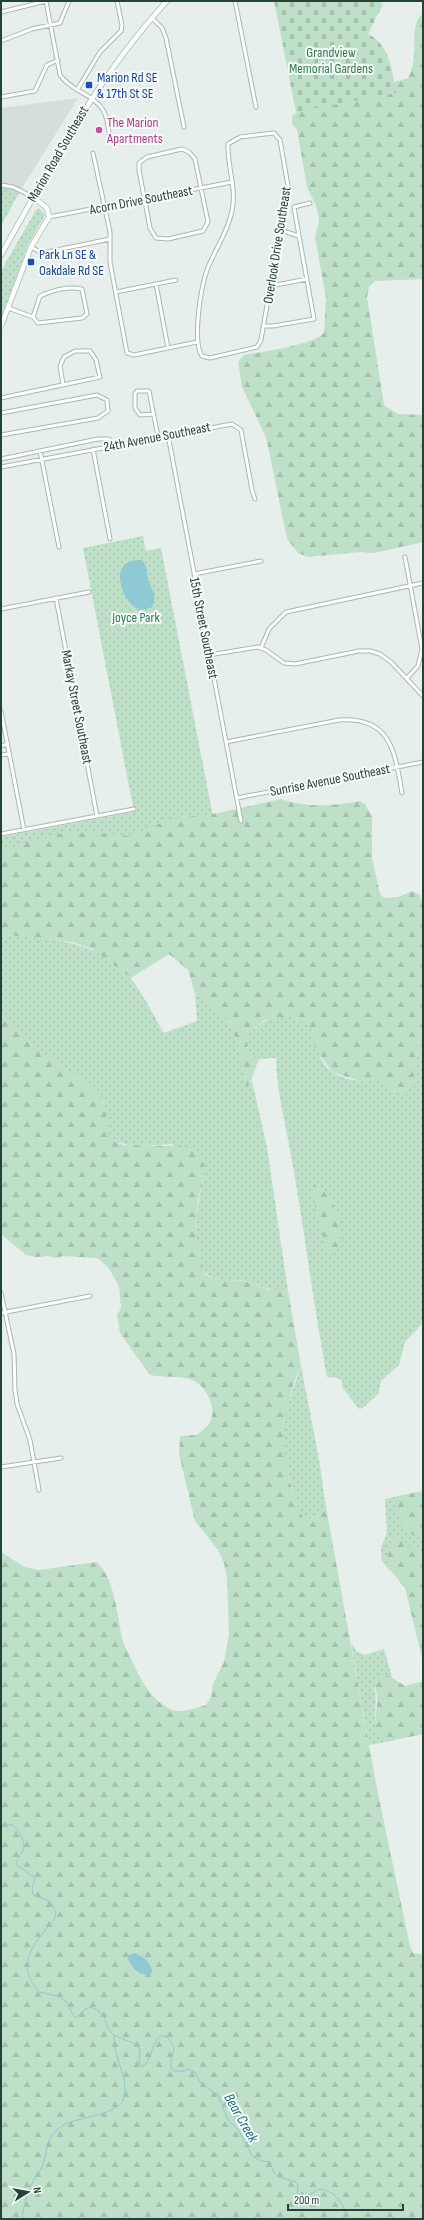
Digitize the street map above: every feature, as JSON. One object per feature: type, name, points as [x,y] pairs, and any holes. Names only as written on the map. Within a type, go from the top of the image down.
[{"type":"main road","name":"Marion Road Southeast","points":[[1,255],[91,98],[121,56],[167,1]]},
{"type":"main road","points":[[1,326],[31,247],[49,217],[47,208],[33,197]]},
{"type":"street","points":[[1,12],[46,1],[63,79],[77,90],[91,98],[103,110],[110,141]]},
{"type":"street","points":[[1,41],[28,30],[61,23],[69,1]]},
{"type":"street","points":[[77,90],[100,52],[121,31],[122,25],[118,1]]},
{"type":"street","points":[[235,1],[256,107]]},
{"type":"street","points":[[152,18],[162,28],[166,38],[184,127]]},
{"type":"street","points":[[1,97],[35,91],[47,65],[58,60]]},
{"type":"street","name":"Overlook Drive Southeast","points":[[274,133],[280,140],[288,186],[261,340],[257,348],[210,358],[202,356],[197,342],[198,319],[207,270],[226,232],[232,209],[232,182],[228,144],[240,137],[274,133]]},
{"type":"street","points":[[182,149],[190,152],[195,159],[202,188],[208,222],[203,231],[168,239],[156,238],[150,228],[139,170],[139,162],[147,157],[182,149]]},
{"type":"street","points":[[94,152],[110,239],[110,262],[127,352],[134,355],[197,342]]},
{"type":"street","name":"Acorn Drive Southeast","points":[[49,217],[105,208],[232,182]]},
{"type":"street","points":[[1,185],[11,186],[33,197]]},
{"type":"street","points":[[264,326],[273,326],[314,319],[294,207],[310,203]]},
{"type":"street","points":[[280,230],[299,236]]},
{"type":"street","points":[[31,247],[42,253],[110,239]]},
{"type":"street","points":[[271,286],[307,279]]},
{"type":"street","points":[[116,292],[176,280]]},
{"type":"street","points":[[156,284],[168,348]]},
{"type":"street","points":[[8,308],[33,317],[38,324],[82,318],[87,314],[82,289],[72,287],[50,291],[40,296],[33,317]]},
{"type":"street","points":[[1,398],[100,377],[96,360],[90,351],[75,351],[64,357],[60,366],[63,384]]},
{"type":"street","points":[[154,414],[140,415],[135,408],[135,394],[137,391],[149,391],[154,414],[158,436]]},
{"type":"street","points":[[1,413],[97,394],[107,400],[108,411],[98,418],[1,435]]},
{"type":"street","name":"24th Avenue Southeast","points":[[1,467],[225,424],[237,426],[241,430],[252,490],[256,499]]},
{"type":"street","name":"15th Street Southeast","points":[[168,435],[241,821]]},
{"type":"street","points":[[1,459],[104,438],[112,441],[113,445]]},
{"type":"street","points":[[93,449],[110,539]]},
{"type":"street","points":[[40,451],[59,547]]},
{"type":"street","points":[[405,557],[422,649],[420,662],[407,678]]},
{"type":"street","points":[[194,574],[261,561]]},
{"type":"street","points":[[261,648],[270,628],[286,612],[423,583]]},
{"type":"street","points":[[1,609],[89,592]]},
{"type":"street","name":"Markay Street Southeast","points":[[56,598],[98,816]]},
{"type":"street","points":[[209,655],[247,647],[261,648],[280,661],[288,664],[359,651],[375,652],[391,662],[423,696]]},
{"type":"street","points":[[1,711],[24,830]]},
{"type":"street","points":[[226,742],[339,720],[354,719],[368,723],[387,737],[394,752],[402,793]]},
{"type":"street","points":[[1,746],[8,744]]},
{"type":"street","points":[[1,755],[10,754]]},
{"type":"street","name":"Sunrise Avenue Southeast","points":[[237,798],[423,762]]},
{"type":"street","points":[[1,834],[134,809]]},
{"type":"street","points":[[1,1293],[3,1312],[14,1354],[17,1404],[30,1440],[40,1490]]},
{"type":"street","points":[[3,1312],[90,1296]]},
{"type":"street","points":[[1,1467],[61,1458]]},
{"type":"shaded area","points":[[78,98],[19,193],[1,187],[1,108]]},
{"type":"green space","name":"Grandview Memorial Gardens","points":[[274,1],[378,1],[383,4],[368,34],[381,45],[389,59],[396,93],[296,112]]},
{"type":"green space","points":[[423,13],[423,279],[375,281],[369,287],[367,297],[384,405],[398,414],[423,415],[423,542],[374,553],[360,552],[308,557],[298,553],[288,540],[266,437],[242,387],[238,362],[244,355],[298,345],[318,338],[324,333],[326,298],[315,237],[319,222],[317,208],[307,187],[297,130],[292,123],[292,116],[299,111],[408,78],[414,60],[416,26],[418,19]]},
{"type":"green space","points":[[1,187],[9,188],[19,193],[1,226]]},
{"type":"green space","points":[[39,208],[45,215],[28,245],[1,318],[1,271],[36,210]]},
{"type":"green space","name":"Joyce Park","points":[[143,536],[146,551],[161,548],[216,832],[1,874],[1,837],[134,812],[83,548]]},
{"type":"green space","points":[[281,799],[310,805],[330,805],[360,801],[365,804],[372,816],[372,858],[380,894],[384,898],[398,897],[412,891],[420,895],[423,905],[423,1043],[414,1062],[415,1084],[405,1094],[395,1092],[382,1081],[362,1082],[332,1072],[315,1048],[310,1027],[293,1016],[265,1020],[247,1034],[248,1051],[260,1059],[247,1088],[237,1042],[227,1018],[195,993],[188,970],[169,954],[131,978],[92,949],[72,942],[7,935],[1,937],[1,852],[19,844],[65,833],[92,832],[129,836],[171,819],[218,813]]},
{"type":"green space","points":[[7,935],[42,938],[73,944],[103,956],[117,965],[134,983],[164,1033],[197,1021],[195,993],[227,1018],[237,1042],[247,1087],[252,1081],[267,1147],[288,1291],[272,1290],[247,1281],[225,1280],[208,1275],[202,1268],[198,1258],[196,1230],[203,1180],[172,1144],[137,1146],[128,1145],[113,1139],[106,1129],[102,1094],[32,1045],[1,1015],[1,937]]},
{"type":"green space","points":[[1,1015],[32,1045],[102,1094],[109,1134],[114,1140],[123,1145],[180,1146],[195,1150],[202,1158],[205,1169],[198,1201],[196,1231],[201,1265],[206,1275],[216,1279],[254,1282],[267,1289],[288,1291],[301,1366],[294,1382],[284,1424],[285,1452],[290,1482],[303,1519],[315,1517],[326,1507],[377,1789],[410,1946],[413,1953],[423,1955],[423,2219],[1,2219],[1,1552],[25,1567],[39,1570],[96,1562],[103,1569],[112,1588],[123,1642],[138,1673],[151,1694],[170,1709],[178,1711],[188,1710],[206,1705],[211,1697],[213,1684],[224,1662],[229,1635],[227,1579],[224,1563],[218,1550],[195,1521],[179,1454],[180,1436],[197,1435],[209,1424],[212,1411],[209,1398],[198,1383],[188,1378],[150,1375],[120,1333],[117,1315],[121,1308],[119,1286],[108,1267],[97,1258],[63,1256],[55,1258],[48,1256],[37,1257],[26,1255],[1,1234]]},
{"type":"green space","points":[[282,1016],[293,1016],[310,1026],[324,1064],[337,1075],[347,1079],[360,1081],[382,1081],[395,1092],[415,1084],[414,1062],[423,1043],[423,1323],[405,1342],[399,1365],[381,1381],[379,1393],[363,1408],[359,1409],[342,1387],[342,1381],[338,1378],[327,1377],[293,1166],[280,1099],[276,1058],[260,1059],[248,1051],[247,1034],[265,1021]]},
{"type":"green space","points":[[316,1183],[328,1197],[340,1221],[341,1230],[338,1248],[331,1251],[326,1249],[315,1206],[313,1185]]},
{"type":"green space","points":[[301,1366],[319,1459],[326,1507],[315,1517],[303,1520],[288,1472],[283,1434],[287,1408]]},
{"type":"green space","points":[[423,1491],[423,1539],[407,1530],[397,1512],[394,1499],[397,1496]]},
{"type":"green space","points":[[397,1496],[394,1499],[406,1528],[423,1527],[423,1596],[388,1567],[393,1575],[382,1561],[381,1547],[387,1533],[385,1499]]},
{"type":"green space","points":[[393,1538],[402,1538],[411,1548],[423,1553],[423,1662],[405,1588],[388,1567],[387,1551]]},
{"type":"green space","points":[[351,1643],[357,1652],[365,1655],[384,1649],[392,1677],[388,1675],[374,1687],[376,1702],[375,1725],[380,1737],[386,1742],[369,1745]]},
{"type":"green space","points":[[378,1675],[388,1675],[405,1686],[423,1681],[423,1734],[386,1742],[380,1738],[377,1733],[375,1722],[377,1698],[375,1679]]},
{"type":"water","points":[[142,560],[145,565],[154,595],[152,607],[144,609],[136,608],[127,599],[121,586],[120,573],[123,567],[128,562]]},
{"type":"water","points":[[135,1953],[147,1961],[151,1966],[152,1973],[139,1973],[133,1968],[127,1956]]},
{"type":"waterway","name":"Bear Creek","points":[[1,1825],[13,1825],[19,1833],[23,1841],[24,1848],[17,1865],[35,1878],[32,1889],[33,1895],[50,1901],[56,1912],[55,1918],[35,1944],[30,1953],[28,1962],[28,1972],[31,1981],[39,1992],[57,1996],[67,2002],[74,2017],[76,2018],[85,2009],[91,2007],[99,2011],[104,2017],[109,2030],[114,2035],[137,2045],[140,2049],[139,2063],[143,2066],[148,2061],[157,2039],[160,2036],[166,2036],[171,2041],[174,2050],[171,2061],[173,2071],[183,2071],[189,2069],[196,2073],[201,2084],[218,2095],[228,2120],[239,2131],[252,2156],[261,2161],[270,2162],[274,2173],[279,2177],[296,2182],[298,2186],[297,2196],[304,2198],[319,2189],[333,2194],[343,2206],[346,2216],[344,2219]]},
{"type":"waterway","points":[[22,2219],[28,2192],[42,2167],[48,2144],[53,2134],[64,2125],[112,2110],[123,2101],[125,2084],[116,2052],[114,2035]]},
{"type":"place","name":"Marion Rd SE & 17th St SE","points":[[89,85]]},
{"type":"place","name":"The Marion Apartments","points":[[99,130]]},
{"type":"place","name":"Park Ln SE & Oakdale Rd SE","points":[[31,262]]}]
